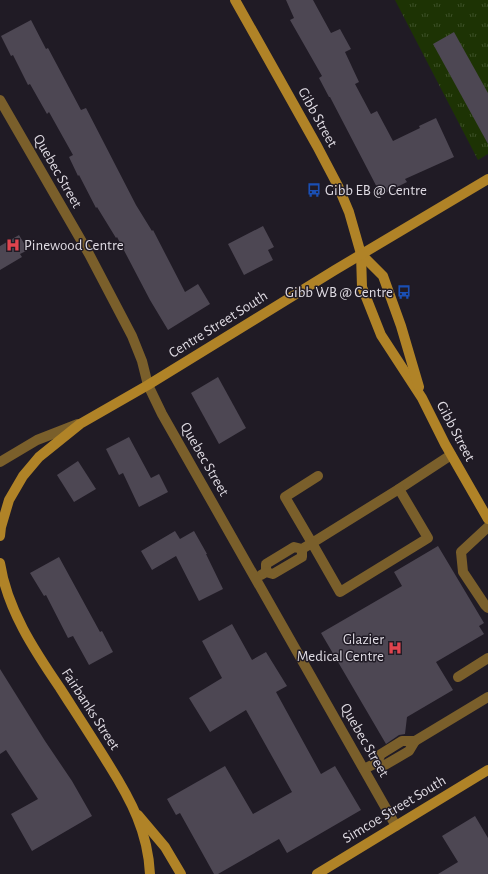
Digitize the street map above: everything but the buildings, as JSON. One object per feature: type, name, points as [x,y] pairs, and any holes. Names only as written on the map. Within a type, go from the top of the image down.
[{"type":"main road","name":"Gibb Street","points":[[234,0],[313,139],[349,212],[361,254],[362,287],[381,335],[422,398],[451,455],[488,520]]},
{"type":"main road","name":"Centre Street South","points":[[80,424],[148,385],[361,254],[488,179]]},
{"type":"main road","name":"Gibb Street","points":[[361,254],[383,276],[401,326],[422,398]]},
{"type":"main road","points":[[0,536],[1,527],[9,500],[24,476],[39,457],[80,424]]},
{"type":"main road","name":"Fairbanks Street","points":[[0,563],[2,577],[10,600],[29,639],[46,668],[104,756],[135,810],[148,849],[150,874]]},
{"type":"main road","name":"Simcoe Street South","points":[[317,874],[488,770]]},
{"type":"main road","points":[[135,810],[165,847],[180,874]]},
{"type":"street","name":"Quebec Street","points":[[0,100],[96,267],[132,336],[142,361],[148,385],[162,414],[396,826]]},
{"type":"street","name":"Centre Street South","points":[[0,462],[37,440],[80,424]]},
{"type":"street","points":[[256,579],[266,572],[266,564],[294,547],[302,549],[400,489],[451,455]]},
{"type":"street","points":[[318,476],[285,497],[340,592],[428,538],[400,489]]},
{"type":"street","points":[[488,528],[461,552],[463,572],[488,608]]},
{"type":"street","points":[[458,677],[488,658]]},
{"type":"street","points":[[364,769],[376,763],[385,765],[409,752],[415,741],[488,697]]},
{"type":"green space","points":[[395,0],[488,0],[488,154],[478,160]]},
{"type":"place","name":"Gibb EB @ Centre","points":[[314,190]]},
{"type":"place","name":"Pinewood Centre","points":[[13,245]]},
{"type":"place","name":"Gibb WB @ Centre","points":[[404,292]]},
{"type":"place","name":"Glazier Medical Centre","points":[[395,648]]}]
